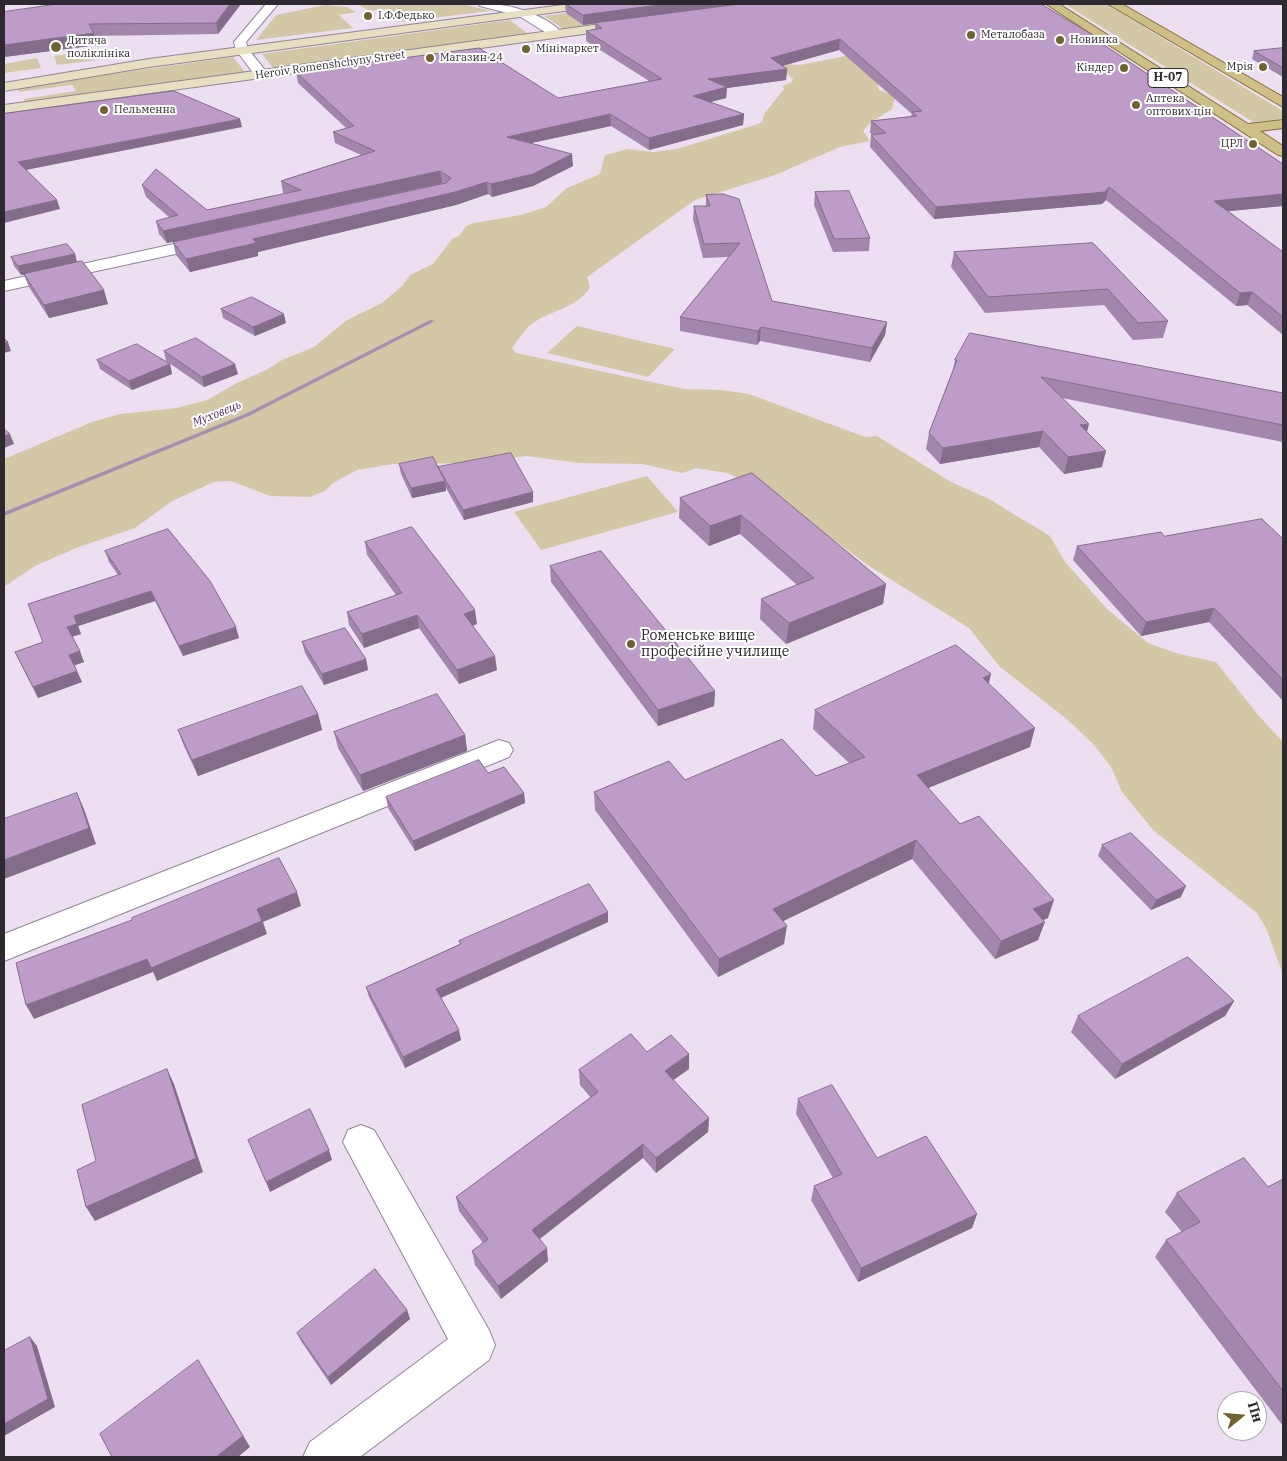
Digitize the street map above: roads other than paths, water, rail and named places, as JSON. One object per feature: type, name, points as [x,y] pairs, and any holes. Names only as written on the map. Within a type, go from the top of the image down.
[{"type":"main road","name":"Н-07","points":[[1052,4],[1283,152]]},
{"type":"main road","name":"Н-07","points":[[1114,4],[1283,103]]},
{"type":"main road","points":[[1246,128],[1283,124]]},
{"type":"street","points":[[262,75],[242,50],[240,42],[272,4]]},
{"type":"street","points":[[484,4],[524,13],[557,34]]},
{"type":"street","name":"Heroiv Romenshchyny Street","points":[[4,87],[242,50],[594,4]]},
{"type":"street","name":"Heroiv Romenshchyny Street","points":[[4,109],[645,22]]},
{"type":"street","points":[[4,286],[224,238]]},
{"type":"street","points":[[4,948],[499,750]]},
{"type":"street","points":[[325,1457],[474,1345],[361,1142]]},
{"type":"waterway","name":"Муховець","points":[[4,514],[247,415],[432,321]]},
{"type":"place","name":"І.Ф.Федько","points":[[368,16]]},
{"type":"place","name":"Металобаза","points":[[971,35]]},
{"type":"place","name":"Новинка","points":[[1060,40]]},
{"type":"place","name":"Дитяча поліклініка","points":[[56,47]]},
{"type":"place","name":"Мінімаркет","points":[[526,49]]},
{"type":"place","name":"Магазин 24","points":[[430,58]]},
{"type":"place","name":"Мрія","points":[[1263,67]]},
{"type":"place","name":"Кіндер","points":[[1124,68]]},
{"type":"place","name":"Аптека оптових цін","points":[[1136,105]]},
{"type":"place","name":"Пельменна","points":[[104,110]]},
{"type":"place","name":"ЦРЛ","points":[[1253,144]]},
{"type":"place","name":"Роменське вище професійне училище","points":[[631,644]]}]
